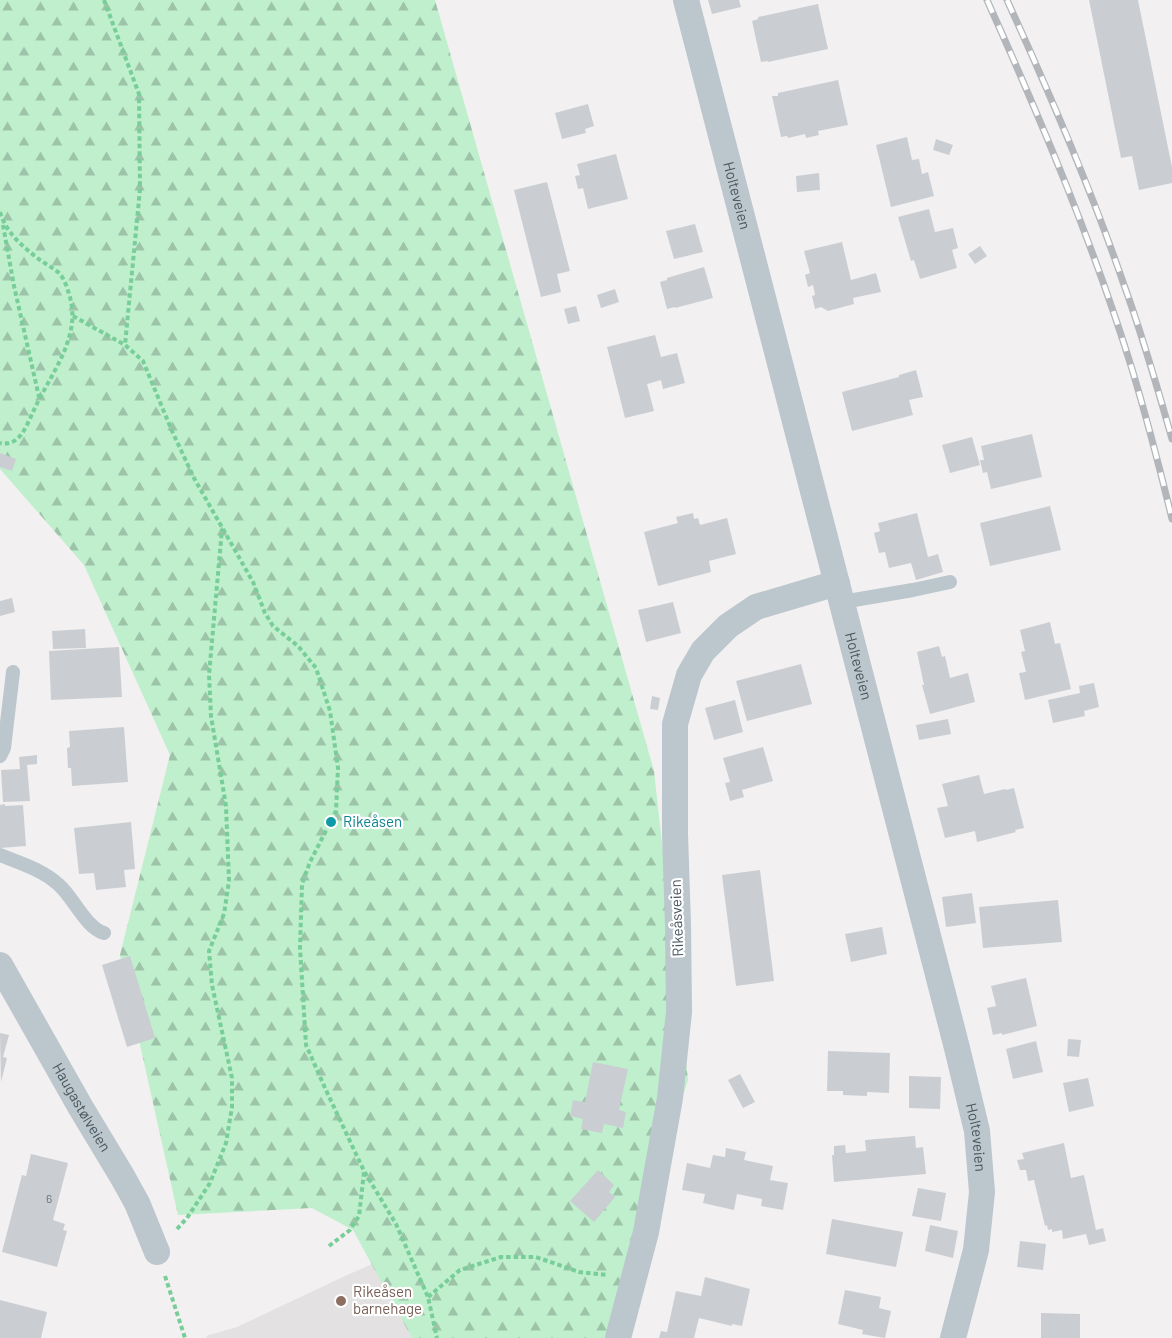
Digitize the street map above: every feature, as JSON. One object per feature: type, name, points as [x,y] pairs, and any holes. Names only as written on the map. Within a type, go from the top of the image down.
[{"type":"street","name":"Holteveien","points":[[686,0],[977,1131],[982,1192],[976,1250],[953,1338]]},
{"type":"street","name":"Rikeåsveien","points":[[618,1338],[646,1232],[670,1098],[679,1012],[675,724],[689,675],[703,651],[728,626],[756,608],[839,592]]},
{"type":"street","name":"Haugastølveien","points":[[0,965],[81,1108],[123,1176],[157,1252]]},
{"type":"lane","points":[[839,592],[913,590],[950,582]]},
{"type":"lane","points":[[0,756],[4,748],[13,672]]},
{"type":"lane","points":[[0,855],[50,878],[70,896],[90,923],[98,931],[104,933]]},
{"type":"path","points":[[104,0],[139,94],[140,189],[125,345]]},
{"type":"path","points":[[0,212],[13,237],[60,274],[72,302],[73,316],[71,333],[60,363],[39,397],[19,437],[8,445],[0,443]]},
{"type":"path","points":[[3,220],[14,286],[39,397]]},
{"type":"path","points":[[73,316],[125,345],[143,361],[194,478],[253,582],[265,613],[273,626],[298,646],[316,668],[330,711],[338,768],[336,811],[310,862],[302,884],[300,948],[306,1045],[364,1171],[396,1224],[428,1297],[437,1338]]},
{"type":"path","points":[[185,1338],[157,1252],[187,1218],[210,1183],[226,1143],[232,1107],[232,1078],[212,985],[209,951],[224,914],[229,881],[226,806],[211,716],[209,675],[222,528]]},
{"type":"path","points":[[329,1246],[350,1230],[359,1216],[364,1171]]},
{"type":"path","points":[[428,1297],[460,1270],[501,1257],[536,1257],[579,1272],[634,1277]]},
{"type":"shaded area","name":"Rikeåsen barnehage","points":[[372,1264],[412,1338],[207,1338],[206,1336],[237,1327]]},
{"type":"green space","points":[[0,0],[435,0],[654,771],[688,1080],[606,1338],[412,1338],[353,1230],[312,1208],[178,1215],[120,955],[170,755],[84,565],[0,469]]},
{"type":"building","points":[[708,0],[739,0],[741,7],[712,14]]},
{"type":"building","points":[[1089,0],[1138,0],[1172,167],[1172,183],[1139,190],[1132,156],[1121,158]]},
{"type":"building","points":[[818,4],[828,49],[761,62],[752,21],[758,17]]},
{"type":"building","points":[[838,80],[848,125],[818,131],[819,135],[806,138],[805,134],[788,138],[787,136],[781,137],[772,96]]},
{"type":"building","points":[[588,104],[594,126],[585,129],[586,133],[562,139],[555,113]]},
{"type":"building","points":[[907,137],[912,160],[919,159],[922,174],[928,172],[934,196],[891,207],[876,145]]},
{"type":"building","points":[[936,139],[953,145],[949,155],[933,150]]},
{"type":"building","points":[[616,154],[628,199],[588,209],[583,188],[578,189],[575,176],[580,175],[577,164]]},
{"type":"building","points":[[819,173],[820,190],[797,192],[796,176]]},
{"type":"building","points":[[547,182],[570,271],[557,274],[561,292],[541,297],[514,190]]},
{"type":"building","points":[[929,209],[935,232],[953,228],[958,248],[952,250],[957,268],[920,279],[914,260],[911,261],[898,217]]},
{"type":"building","points":[[695,224],[703,252],[674,259],[666,231]]},
{"type":"building","points":[[842,242],[851,280],[876,273],[881,292],[853,298],[854,304],[828,311],[821,307],[815,309],[812,296],[815,295],[813,285],[808,287],[805,275],[810,273],[804,251]]},
{"type":"building","points":[[980,246],[987,256],[975,264],[968,254]]},
{"type":"building","points":[[704,267],[713,298],[667,309],[660,282]]},
{"type":"building","points":[[615,289],[619,302],[601,308],[597,295]]},
{"type":"building","points":[[576,306],[580,321],[568,324],[564,309]]},
{"type":"building","points":[[655,335],[661,357],[677,353],[685,383],[663,389],[661,380],[647,384],[654,411],[625,418],[607,347]]},
{"type":"building","points":[[916,370],[923,397],[909,400],[913,415],[852,431],[842,392],[899,377],[899,375]]},
{"type":"building","points":[[1032,434],[1042,477],[991,489],[987,472],[983,473],[980,460],[984,460],[981,446]]},
{"type":"building","points":[[972,437],[980,465],[950,473],[942,445]]},
{"type":"building","points":[[0,453],[16,459],[12,471],[0,467]]},
{"type":"building","points":[[1050,506],[1061,550],[990,566],[980,523]]},
{"type":"building","points":[[693,513],[694,519],[698,518],[700,525],[727,518],[736,554],[709,561],[711,572],[658,586],[644,532],[678,523],[676,517]]},
{"type":"building","points":[[917,513],[928,557],[938,554],[943,572],[916,580],[911,563],[889,568],[885,552],[879,553],[874,533],[880,531],[878,523]]},
{"type":"building","points":[[12,598],[15,612],[0,616],[0,601]]},
{"type":"building","points":[[673,602],[681,633],[646,642],[638,610]]},
{"type":"building","points":[[1050,622],[1055,644],[1060,643],[1071,689],[1025,700],[1019,673],[1026,672],[1021,652],[1025,651],[1020,630]]},
{"type":"building","points":[[85,629],[86,648],[53,649],[52,631]]},
{"type":"building","points":[[939,646],[942,657],[945,656],[950,678],[968,673],[975,702],[930,714],[922,685],[924,685],[917,652]]},
{"type":"building","points":[[119,647],[122,697],[51,700],[49,651]]},
{"type":"building","points":[[801,664],[812,704],[747,721],[736,681]]},
{"type":"building","points":[[1094,683],[1099,707],[1084,711],[1085,716],[1053,723],[1048,700],[1080,693],[1079,686]]},
{"type":"building","points":[[652,696],[660,698],[658,710],[650,709]]},
{"type":"building","points":[[735,700],[743,732],[714,740],[705,708]]},
{"type":"building","points":[[948,719],[951,734],[919,740],[916,725]]},
{"type":"building","points":[[124,727],[128,782],[72,786],[71,768],[68,768],[69,731]]},
{"type":"building","points":[[763,747],[773,781],[742,790],[744,797],[730,801],[725,783],[730,782],[723,758]]},
{"type":"building","points":[[37,755],[37,764],[27,765],[30,801],[3,802],[1,770],[20,769],[19,757]]},
{"type":"building","points":[[979,775],[984,794],[1014,788],[1024,828],[977,842],[975,831],[945,838],[937,808],[948,806],[942,784]]},
{"type":"building","points":[[5,804],[5,806],[23,805],[26,846],[0,848],[0,805]]},
{"type":"building","points":[[131,822],[135,869],[124,870],[126,887],[96,890],[94,873],[79,874],[74,828]]},
{"type":"building","points":[[760,870],[774,981],[736,986],[722,875]]},
{"type":"building","points":[[972,893],[976,923],[946,927],[942,897]]},
{"type":"building","points":[[1058,900],[1062,942],[983,948],[979,907]]},
{"type":"building","points":[[882,927],[887,954],[851,962],[845,934]]},
{"type":"building","points":[[130,956],[155,1038],[127,1047],[102,965]]},
{"type":"building","points":[[1026,978],[1037,1026],[1002,1035],[1002,1033],[993,1035],[987,1008],[996,1006],[991,986]]},
{"type":"building","points":[[0,1033],[9,1035],[3,1057],[7,1058],[1,1082]]},
{"type":"building","points":[[1068,1039],[1081,1040],[1079,1057],[1067,1056]]},
{"type":"building","points":[[1036,1041],[1043,1072],[1013,1079],[1006,1049]]},
{"type":"building","points":[[828,1051],[890,1053],[889,1093],[867,1092],[867,1096],[843,1095],[843,1091],[827,1091]]},
{"type":"building","points":[[593,1062],[628,1069],[619,1110],[626,1112],[623,1128],[604,1124],[602,1133],[581,1129],[583,1119],[570,1116],[573,1100],[585,1102]]},
{"type":"building","points":[[740,1074],[755,1102],[743,1108],[728,1080]]},
{"type":"building","points":[[909,1076],[941,1077],[940,1109],[909,1108]]},
{"type":"building","points":[[1088,1078],[1094,1106],[1069,1112],[1063,1083]]},
{"type":"building","points":[[915,1136],[916,1148],[923,1147],[926,1174],[834,1182],[832,1155],[834,1155],[834,1146],[845,1145],[846,1153],[866,1151],[865,1140]]},
{"type":"building","points":[[1064,1143],[1071,1178],[1084,1175],[1096,1230],[1103,1228],[1106,1241],[1089,1245],[1086,1234],[1063,1239],[1062,1230],[1052,1232],[1052,1229],[1048,1230],[1047,1225],[1045,1226],[1034,1180],[1028,1181],[1026,1170],[1020,1170],[1017,1160],[1024,1159],[1022,1153]]},
{"type":"building","points":[[726,1148],[746,1152],[744,1160],[773,1166],[770,1180],[788,1183],[783,1210],[761,1206],[762,1199],[737,1194],[734,1210],[703,1203],[705,1194],[682,1190],[687,1163],[710,1168],[713,1155],[725,1157]]},
{"type":"building","points":[[31,1154],[68,1163],[53,1220],[65,1224],[63,1230],[67,1231],[57,1267],[2,1252],[22,1175],[26,1176]]},
{"type":"building","points":[[598,1170],[614,1185],[609,1192],[615,1197],[594,1222],[570,1201]]},
{"type":"building","points":[[918,1188],[946,1193],[941,1221],[912,1216]]},
{"type":"building","points":[[832,1219],[903,1232],[896,1267],[826,1254]]},
{"type":"building","points":[[930,1225],[958,1231],[953,1258],[925,1251]]},
{"type":"building","points":[[1020,1241],[1046,1244],[1043,1270],[1017,1267]]},
{"type":"building","points":[[705,1277],[750,1289],[742,1326],[732,1324],[732,1326],[699,1318],[694,1338],[659,1338],[661,1331],[667,1332],[676,1291],[701,1296]]},
{"type":"building","points":[[845,1290],[881,1297],[879,1308],[891,1311],[885,1338],[862,1334],[863,1330],[838,1324]]},
{"type":"building","points":[[0,1300],[47,1312],[41,1338],[0,1338]]},
{"type":"building","points":[[1041,1313],[1080,1314],[1080,1338],[1041,1338]]},
{"type":"railway","points":[[987,0],[1046,136],[1117,322],[1138,388],[1172,519]]},
{"type":"railway","points":[[1007,0],[1097,210],[1137,321],[1172,439]]},
{"type":"place","name":"Rikeåsen","points":[[331,822]]},
{"type":"place","name":"Rikeåsen barnehage","points":[[341,1301]]}]
